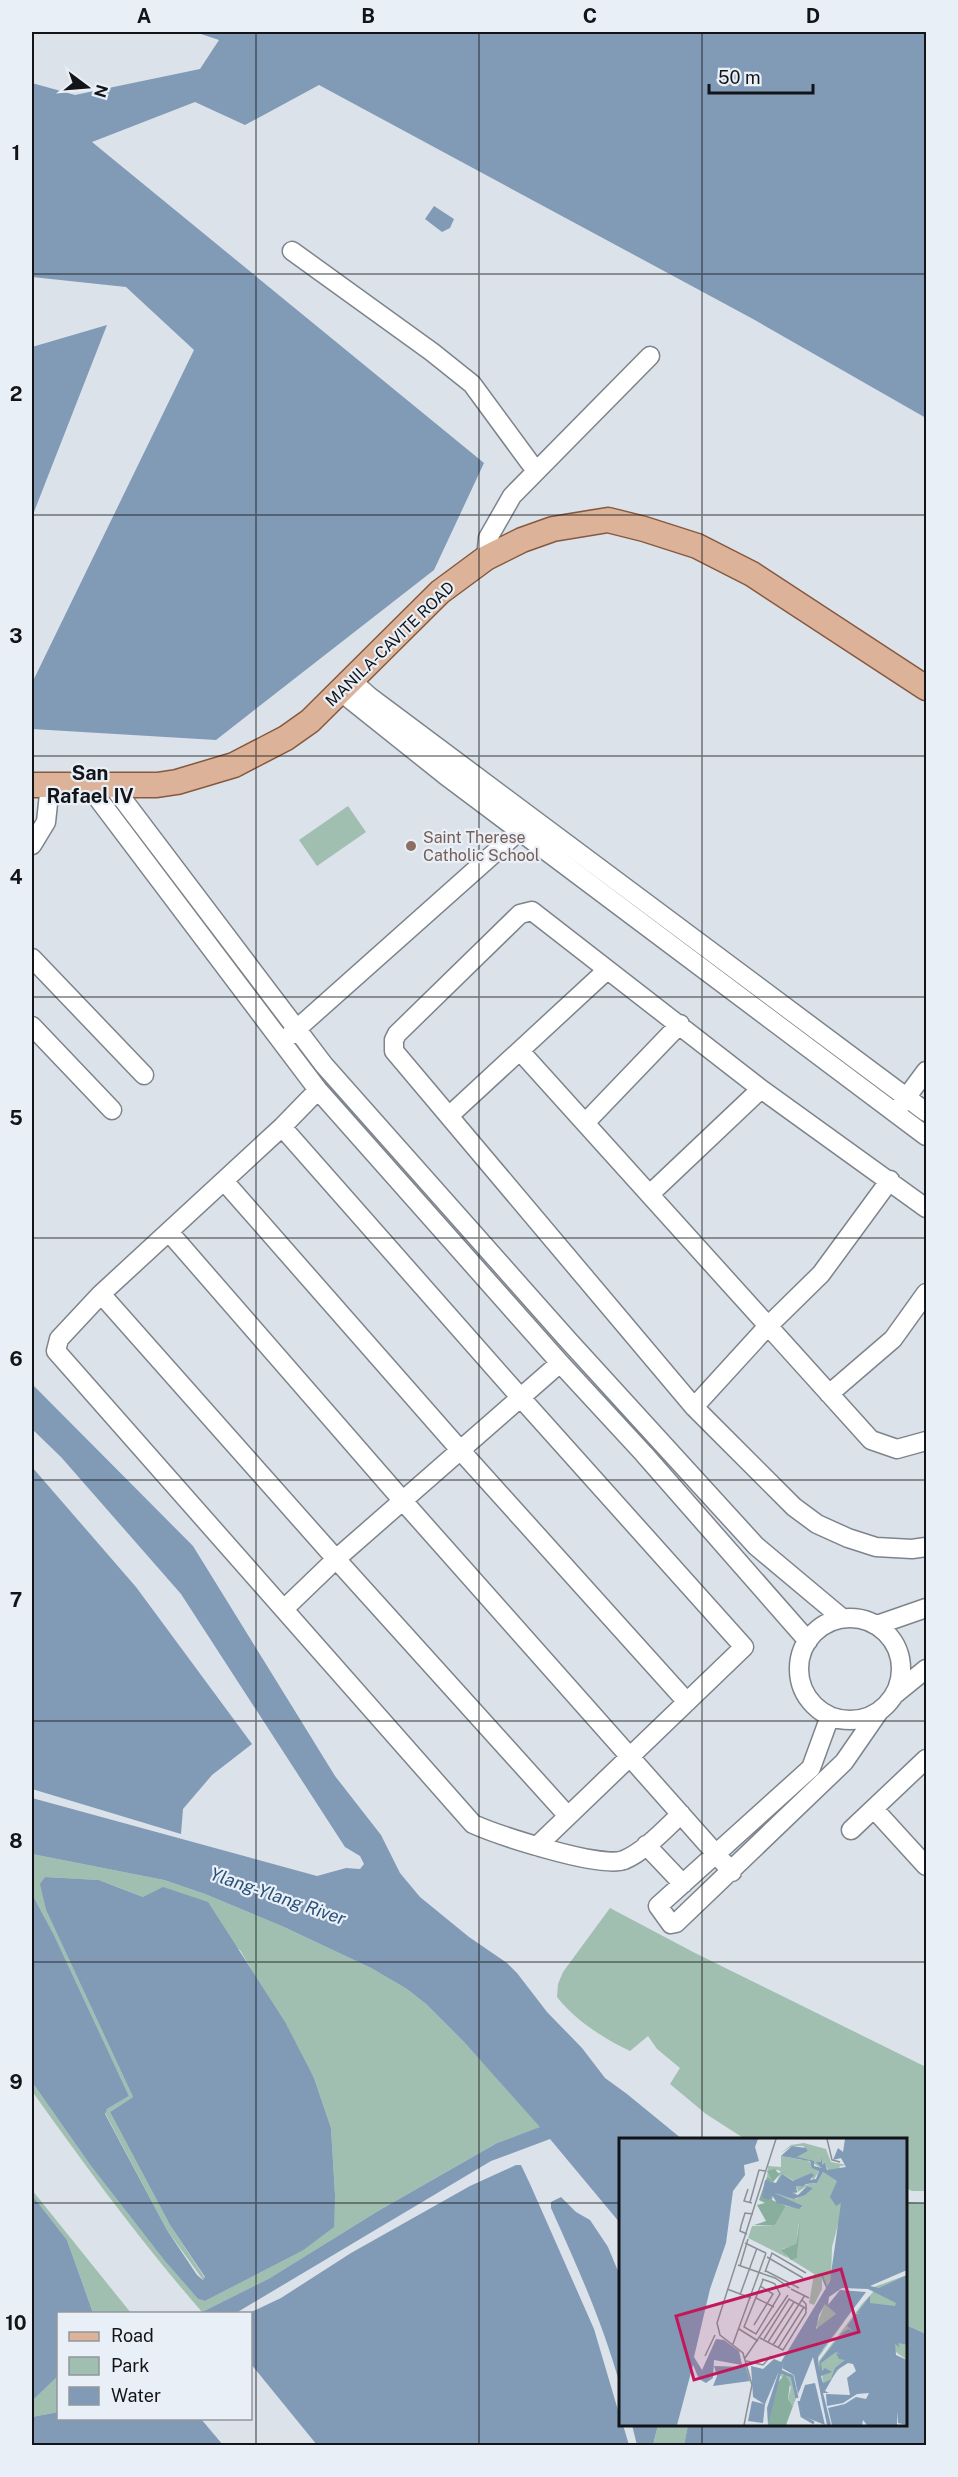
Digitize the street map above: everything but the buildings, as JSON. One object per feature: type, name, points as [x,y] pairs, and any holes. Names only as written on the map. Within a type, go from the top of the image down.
[{"type":"main road","name":"MANILA-CAVITE ROAD","points":[[41,785],[157,785],[177,782],[234,765],[285,738],[310,721],[440,592],[486,558],[522,540],[553,529],[608,520],[644,528],[697,546],[752,574],[927,688]]},
{"type":"street","points":[[292,251],[432,352],[472,384],[536,471]]},
{"type":"street","points":[[486,558],[488,538],[512,496],[650,356]]},
{"type":"street","points":[[347,686],[445,775],[526,825],[920,1104]]},
{"type":"street","points":[[87,784],[318,1090],[560,1363],[645,1454],[808,1641]]},
{"type":"street","points":[[32,845],[46,822],[41,785]]},
{"type":"street","points":[[112,785],[324,1065],[658,1441],[756,1546],[842,1618]]},
{"type":"street","points":[[281,1041],[298,1029],[526,825]]},
{"type":"street","points":[[526,825],[927,1136]]},
{"type":"street","points":[[927,1208],[761,1089],[532,911],[520,915],[397,1034],[394,1040],[394,1051],[694,1407],[794,1507],[817,1524],[876,1547],[912,1549],[927,1546]]},
{"type":"street","points":[[32,958],[144,1075]]},
{"type":"street","points":[[450,1115],[608,970]]},
{"type":"street","points":[[585,1123],[680,1024]]},
{"type":"street","points":[[32,1026],[112,1110]]},
{"type":"street","points":[[520,1051],[871,1440],[897,1449],[927,1441]]},
{"type":"street","points":[[902,1118],[920,1104],[927,1071]]},
{"type":"street","points":[[650,1194],[761,1089]]},
{"type":"street","points":[[318,1090],[282,1127],[100,1294],[59,1339],[56,1351],[473,1824],[537,1846],[608,1862],[625,1859],[646,1845],[681,1814]]},
{"type":"street","points":[[282,1127],[520,1398],[744,1647],[537,1846]]},
{"type":"street","points":[[694,1407],[767,1327],[821,1274],[890,1180]]},
{"type":"street","points":[[224,1181],[460,1450],[687,1702]]},
{"type":"street","points":[[169,1232],[403,1501],[732,1872]]},
{"type":"street","points":[[829,1394],[893,1340],[927,1293]]},
{"type":"street","points":[[100,1294],[568,1816]]},
{"type":"street","points":[[284,1609],[336,1559],[560,1363]]},
{"type":"street","points":[[645,1454],[658,1441]]},
{"type":"street","points":[[877,1625],[927,1608]]},
{"type":"street","points":[[880,1710],[865,1718],[847,1720],[830,1716],[817,1709],[807,1697],[801,1684],[799,1669],[801,1654],[817,1630],[829,1622],[842,1618],[854,1618],[877,1625],[889,1636],[897,1650],[900,1674],[893,1696]]},
{"type":"street","points":[[830,1716],[811,1768],[657,1908],[670,1924],[676,1923],[732,1872],[843,1762],[880,1710],[893,1696],[927,1669]]},
{"type":"street","points":[[851,1830],[927,1759]]},
{"type":"street","points":[[873,1809],[927,1866]]},
{"type":"street","points":[[646,1845],[683,1884]]},
{"type":"green space","points":[[348,806],[366,832],[317,866],[299,840]]},
{"type":"green space","points":[[32,1854],[164,1880],[205,1894],[284,1927],[371,1968],[407,1989],[426,2004],[464,2042],[541,2127],[497,2143],[378,2211],[270,2278],[202,2312],[157,2259],[93,2176],[32,2091],[32,2082],[91,2166],[164,2260],[198,2299],[205,2301],[302,2251],[335,2195],[331,2128],[314,2078],[240,1950],[143,1897],[99,1880],[45,1877],[41,1884],[46,1910],[133,2097],[110,2112],[170,2225],[205,2278],[203,2280],[167,2230],[105,2113],[107,2109],[129,2096],[54,1935],[32,1894]]},
{"type":"green space","points":[[610,1908],[695,1953],[926,2067],[926,2191],[912,2191],[907,2188],[907,2138],[743,2138],[706,2114],[670,2084],[680,2068],[657,2049],[648,2036],[630,2051],[600,2035],[564,2006],[557,1997],[558,1984],[563,1972]]},
{"type":"green space","points":[[32,2190],[130,2312],[93,2312],[67,2240],[32,2195]]},
{"type":"green space","points":[[907,2202],[926,2203],[926,2334],[907,2325]]},
{"type":"green space","points":[[57,2377],[57,2412],[32,2417],[32,2401]]},
{"type":"green space","points":[[658,2426],[688,2426],[684,2445],[653,2446]]},
{"type":"water","points":[[195,32],[926,32],[926,418],[753,319],[319,85],[245,125],[195,102],[92,142],[484,463],[434,570],[216,740],[32,729],[32,683],[194,350],[126,287],[32,277],[32,83],[75,95],[200,69],[219,40]]},
{"type":"water","points":[[434,206],[454,219],[450,228],[442,232],[425,219]]},
{"type":"water","points":[[107,325],[32,517],[32,347]]},
{"type":"water","name":"Ylang-Ylang River","points":[[32,1384],[193,1546],[335,1776],[381,1835],[400,1873],[420,1897],[469,1937],[507,1963],[547,2012],[582,2048],[605,2078],[681,2138],[619,2138],[619,2222],[550,2139],[491,2161],[238,2312],[202,2312],[270,2278],[378,2211],[497,2143],[540,2127],[464,2042],[426,2004],[407,1989],[371,1968],[284,1927],[205,1894],[164,1880],[32,1854],[32,1798],[317,1876],[346,1868],[360,1869],[364,1864],[360,1856],[345,1847],[181,1594],[61,1457],[32,1429]]},
{"type":"water","points":[[32,1467],[136,1587],[252,1744],[212,1775],[183,1809],[181,1834],[32,1789]]},
{"type":"water","points":[[45,1877],[99,1880],[143,1897],[163,1887],[208,1902],[285,2022],[314,2078],[331,2128],[335,2195],[334,2227],[302,2251],[205,2301],[198,2299],[164,2260],[91,2166],[32,2082],[32,1894],[54,1935],[129,2096],[107,2109],[105,2114],[167,2230],[197,2275],[203,2280],[205,2277],[170,2225],[110,2112],[133,2097],[46,1910],[40,1884]]},
{"type":"water","points":[[516,2165],[521,2165],[594,2329],[619,2414],[619,2426],[623,2426],[629,2445],[317,2445],[252,2365],[251,2312],[281,2298],[351,2253],[470,2186]]},
{"type":"water","points":[[32,2195],[67,2240],[93,2312],[57,2312],[57,2377],[32,2401]]},
{"type":"water","points":[[561,2197],[576,2212],[590,2220],[608,2247],[619,2274],[619,2382],[598,2317],[551,2208],[551,2202]]},
{"type":"water","points":[[907,2325],[926,2334],[926,2445],[684,2445],[688,2426],[907,2426]]},
{"type":"water","points":[[57,2412],[57,2420],[202,2420],[223,2445],[32,2445],[32,2417]]},
{"type":"water","points":[[632,2426],[658,2426],[653,2445],[637,2445]]},
{"type":"place","name":"Saint Therese Catholic School","points":[[411,846]]},
{"type":"district","name":"San Rafael IV","points":[[90,784]]}]
